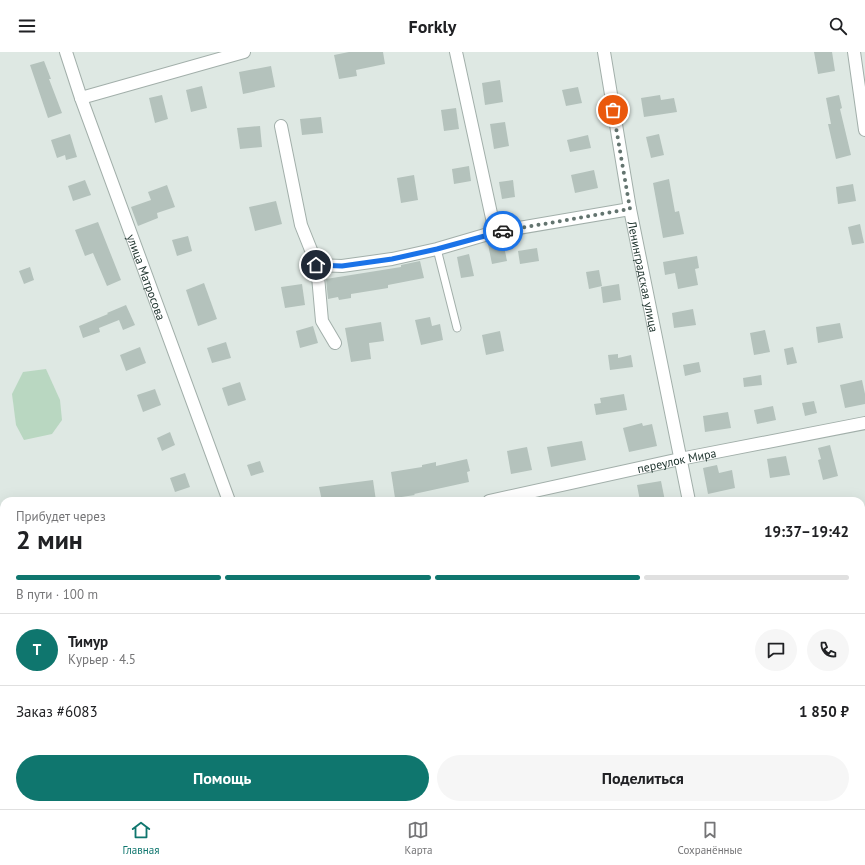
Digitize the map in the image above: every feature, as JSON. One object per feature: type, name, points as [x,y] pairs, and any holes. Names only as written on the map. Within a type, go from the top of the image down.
[{"type":"street","name":"улица Матросова","points":[[66,52],[81,98],[228,497]]},
{"type":"street","points":[[81,98],[244,52]]},
{"type":"street","points":[[456,52],[495,232]]},
{"type":"street","name":"Ленинградская улица","points":[[604,52],[630,209],[688,497]]},
{"type":"street","points":[[854,52],[865,130]]},
{"type":"street","points":[[281,126],[301,225],[316,265],[322,321],[334,343]]},
{"type":"street","points":[[316,265],[349,265],[392,259],[437,249],[495,232],[630,209]]},
{"type":"street","name":"переулок Мира","points":[[507,497],[680,459],[865,424]]},
{"type":"lane","points":[[437,249],[457,328]]},
{"type":"green space","points":[[46,369],[60,400],[62,420],[52,434],[24,440],[16,425],[12,394],[23,372]]},
{"type":"building","points":[[349,52],[383,52],[385,64],[356,70],[357,76],[339,79],[334,55]]},
{"type":"building","points":[[814,52],[832,52],[835,71],[818,74]]},
{"type":"building","points":[[44,61],[62,113],[48,118],[30,65]]},
{"type":"building","points":[[271,66],[275,87],[243,94],[239,72]]},
{"type":"building","points":[[500,80],[503,102],[485,105],[482,83]]},
{"type":"building","points":[[202,86],[207,108],[191,112],[186,90]]},
{"type":"building","points":[[578,87],[582,103],[566,106],[562,90]]},
{"type":"building","points":[[162,95],[168,119],[155,123],[149,98]]},
{"type":"building","points":[[660,95],[661,100],[674,98],[677,112],[644,117],[641,98]]},
{"type":"building","points":[[839,95],[842,108],[840,109],[851,155],[836,159],[828,124],[831,124],[826,98]]},
{"type":"building","points":[[456,108],[459,129],[444,131],[441,110]]},
{"type":"building","points":[[321,117],[323,133],[302,135],[300,119]]},
{"type":"building","points":[[505,122],[509,146],[494,149],[490,124]]},
{"type":"building","points":[[260,126],[262,147],[240,149],[237,128]]},
{"type":"building","points":[[70,134],[77,157],[66,160],[65,155],[57,158],[51,140]]},
{"type":"building","points":[[659,134],[664,155],[651,158],[646,137]]},
{"type":"building","points":[[588,135],[591,148],[570,152],[567,140]]},
{"type":"building","points":[[469,166],[471,181],[454,184],[452,169]]},
{"type":"building","points":[[594,170],[598,188],[575,193],[571,175]]},
{"type":"building","points":[[414,175],[418,200],[401,203],[397,178]]},
{"type":"building","points":[[669,179],[675,212],[679,211],[684,234],[663,238],[653,183]]},
{"type":"building","points":[[85,180],[91,195],[73,201],[68,186]]},
{"type":"building","points":[[513,180],[515,197],[502,199],[499,182]]},
{"type":"building","points":[[853,184],[856,201],[838,204],[836,187]]},
{"type":"building","points":[[167,185],[175,207],[157,213],[158,218],[138,226],[131,207],[151,200],[148,192]]},
{"type":"building","points":[[276,201],[282,224],[255,231],[249,207]]},
{"type":"building","points":[[98,222],[121,280],[107,286],[93,253],[85,256],[75,230]]},
{"type":"building","points":[[860,224],[864,243],[852,245],[848,227]]},
{"type":"building","points":[[188,236],[192,251],[177,256],[172,240]]},
{"type":"building","points":[[503,241],[507,261],[492,264],[488,244]]},
{"type":"building","points":[[537,248],[539,261],[520,264],[518,251]]},
{"type":"building","points":[[469,254],[474,276],[461,278],[457,257]]},
{"type":"building","points":[[697,256],[699,268],[695,269],[698,285],[678,289],[675,273],[665,275],[663,262]]},
{"type":"building","points":[[420,261],[424,278],[388,285],[388,288],[351,294],[351,298],[339,300],[338,297],[328,299],[326,279],[401,267],[401,265]]},
{"type":"building","points":[[30,267],[34,280],[24,284],[19,271]]},
{"type":"building","points":[[599,270],[602,286],[589,289],[586,272]]},
{"type":"building","points":[[204,283],[217,319],[198,326],[186,290]]},
{"type":"building","points":[[302,284],[305,305],[285,308],[281,287]]},
{"type":"building","points":[[619,284],[621,300],[603,303],[601,287]]},
{"type":"building","points":[[126,305],[135,325],[123,330],[119,320],[99,328],[100,332],[83,338],[79,326]]},
{"type":"building","points":[[693,309],[696,325],[674,328],[672,313]]},
{"type":"building","points":[[430,317],[432,326],[440,324],[443,340],[421,345],[415,320]]},
{"type":"building","points":[[381,322],[384,341],[369,343],[371,359],[351,362],[345,328]]},
{"type":"building","points":[[840,323],[843,338],[818,343],[816,327]]},
{"type":"building","points":[[313,326],[318,343],[300,348],[296,331]]},
{"type":"building","points":[[765,330],[770,352],[754,355],[750,333]]},
{"type":"building","points":[[500,331],[504,351],[486,355],[482,335]]},
{"type":"building","points":[[226,342],[231,358],[212,363],[207,348]]},
{"type":"building","points":[[140,347],[146,363],[126,371],[120,355]]},
{"type":"building","points":[[793,347],[797,363],[787,365],[784,349]]},
{"type":"building","points":[[618,354],[618,358],[631,355],[633,367],[610,370],[608,355]]},
{"type":"building","points":[[699,362],[701,372],[685,376],[683,365]]},
{"type":"building","points":[[761,375],[762,385],[744,387],[743,378]]},
{"type":"building","points":[[862,380],[865,394],[865,404],[845,408],[840,385]]},
{"type":"building","points":[[240,382],[246,400],[228,406],[222,388]]},
{"type":"building","points":[[155,389],[161,405],[143,412],[137,395]]},
{"type":"building","points":[[624,394],[627,410],[596,415],[594,404],[601,403],[600,398]]},
{"type":"building","points":[[814,401],[817,413],[805,416],[802,403]]},
{"type":"building","points":[[773,406],[776,420],[757,424],[754,410]]},
{"type":"building","points":[[728,412],[731,428],[705,432],[703,416]]},
{"type":"building","points":[[642,423],[643,426],[652,424],[657,446],[629,452],[623,428]]},
{"type":"building","points":[[170,432],[175,445],[162,451],[157,438]]},
{"type":"building","points":[[582,441],[586,460],[551,467],[547,447]]},
{"type":"building","points":[[830,445],[838,476],[823,480],[818,460],[821,459],[818,448]]},
{"type":"building","points":[[527,447],[532,470],[511,474],[507,451]]},
{"type":"building","points":[[786,456],[790,475],[770,478],[767,459]]},
{"type":"building","points":[[467,459],[470,471],[467,472],[469,482],[414,494],[415,495],[395,497],[391,472],[422,467],[422,465],[436,462],[436,466]]},
{"type":"building","points":[[260,461],[264,472],[251,476],[247,465]]},
{"type":"building","points":[[717,465],[719,473],[732,470],[735,488],[708,494],[703,468]]},
{"type":"building","points":[[185,473],[190,487],[175,492],[170,478]]},
{"type":"building","points":[[373,480],[375,497],[321,497],[319,487]]},
{"type":"building","points":[[661,481],[664,497],[639,497],[637,485]]},
{"type":"way so far","points":[[503,231],[630,209],[613,110]]},
{"type":"route","points":[[316,265],[342,266],[392,259],[437,249],[503,231]]}]
